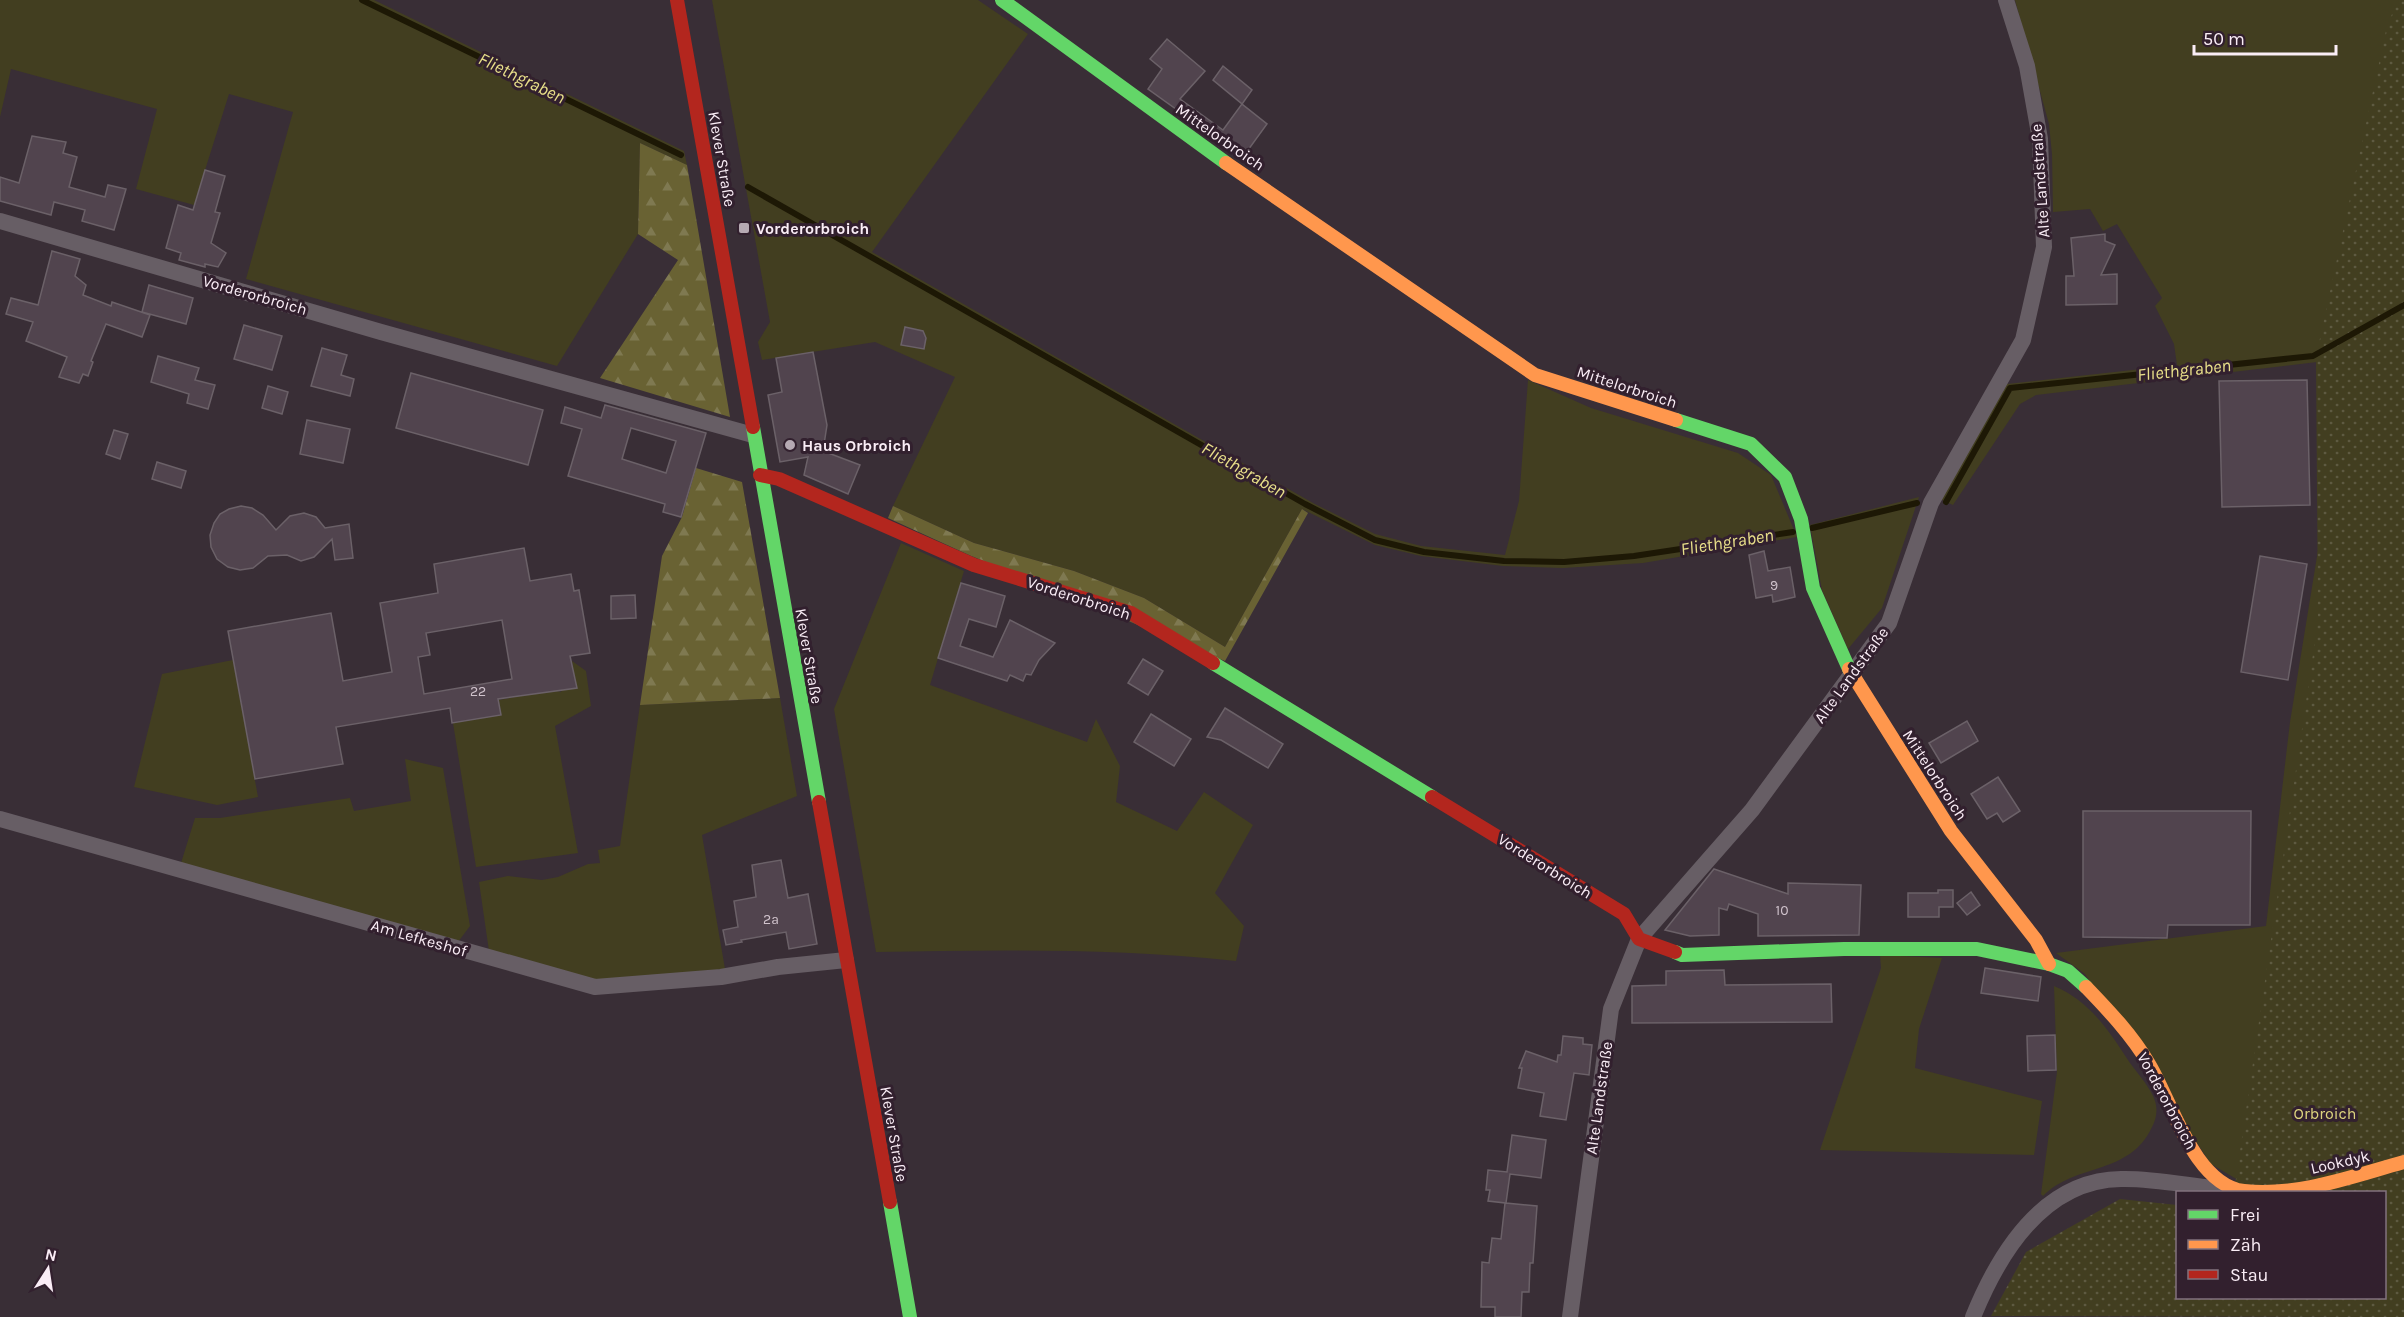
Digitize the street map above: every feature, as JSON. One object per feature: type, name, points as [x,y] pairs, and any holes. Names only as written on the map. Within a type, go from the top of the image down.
[{"type":"street","name":"Klever Straße","points":[[677,0],[910,1317]]},
{"type":"street","name":"Mittelorbroich","points":[[1002,0],[1233,168],[1535,375],[1751,444],[1785,477],[1801,519],[1814,588],[1851,674],[1951,831],[2036,940],[2049,964]]},
{"type":"street","name":"Alte Landstraße","points":[[1570,1317],[1611,1009],[1639,939],[1752,810],[1889,623],[1931,503],[2023,340],[2044,247],[2040,140],[2027,66],[2006,0]]},
{"type":"street","name":"Vorderorbroich","points":[[0,221],[381,332],[753,435]]},
{"type":"street","name":"Vorderorbroich","points":[[760,475],[779,479],[974,565],[1131,613],[1624,915],[1639,939],[1682,956],[1844,949],[1977,949],[2049,964],[2068,971],[2106,1006],[2130,1035],[2150,1065],[2196,1156],[2210,1172],[2226,1185],[2242,1191],[2283,1191]]},
{"type":"street","name":"Am Lefkeshof","points":[[0,819],[595,987],[721,977],[778,967],[846,960]]},
{"type":"street","name":"Lookdyk","points":[[2283,1191],[2325,1184],[2404,1162]]},
{"type":"street","points":[[1973,1317],[1999,1264],[2018,1236],[2052,1201],[2075,1188],[2096,1182],[2121,1179],[2242,1191]]},
{"type":"green space","points":[[0,0],[374,0],[684,151],[687,165],[640,143],[638,234],[557,366],[246,279],[293,112],[229,94],[194,205],[136,189],[157,109],[11,69],[0,117]]},
{"type":"green space","points":[[712,0],[978,0],[1028,34],[872,252],[1313,503],[1375,534],[1421,546],[1505,555],[1519,501],[1528,380],[1591,408],[1738,453],[1771,475],[1797,537],[1643,563],[1563,568],[1503,566],[1421,556],[1375,545],[1302,509],[1225,647],[1144,598],[1074,571],[974,543],[893,506],[955,377],[875,342],[762,360],[758,342],[770,322]]},
{"type":"green space","points":[[2015,0],[2404,0],[2404,1149],[2238,1180],[2211,1164],[2085,974],[2056,953],[2266,926],[2290,722],[2320,538],[2317,362],[2036,395],[2020,404],[1953,505],[1940,499],[2007,384],[2177,365],[2174,344],[2155,306],[2162,298],[2117,224],[2103,231],[2090,209],[2053,212],[2049,124]]},
{"type":"green space","name":"Orbroich","points":[[2398,0],[2404,0],[2404,1317],[1991,1316],[2026,1252],[2120,1199],[2176,1205],[2176,1299],[2386,1299],[2386,1191],[2234,1191],[2318,620],[2316,357],[2387,26]]},
{"type":"green space","points":[[640,143],[687,165],[730,417],[600,378],[678,260],[638,234]]},
{"type":"green space","points":[[696,468],[742,482],[780,698],[640,705],[662,556],[682,517]]},
{"type":"green space","points":[[1919,497],[1882,608],[1848,649],[1822,590],[1810,525]]},
{"type":"green space","points":[[893,506],[974,543],[1074,571],[1144,598],[1225,647],[1302,509],[1308,513],[1225,661],[969,555],[888,518]]},
{"type":"green space","points":[[901,543],[964,571],[930,685],[1087,742],[1096,719],[1120,766],[1116,802],[1177,831],[1204,792],[1253,825],[1215,893],[1244,926],[1236,961],[1101,952],[876,952],[834,709]]},
{"type":"green space","points":[[233,660],[258,797],[217,805],[134,787],[162,674]]},
{"type":"green space","points":[[572,661],[586,671],[591,706],[555,726],[578,853],[476,867],[453,723],[501,715],[499,700],[553,690],[561,692],[565,675],[574,673]]},
{"type":"green space","points":[[780,698],[797,796],[702,835],[725,969],[598,982],[489,951],[479,882],[508,876],[542,880],[558,877],[588,864],[600,863],[598,850],[620,846],[640,705]]},
{"type":"green space","points":[[405,759],[443,768],[470,926],[458,942],[181,863],[195,818],[220,818],[350,798],[354,811],[411,801]]},
{"type":"green space","points":[[1880,955],[1942,958],[1919,1029],[1915,1068],[2042,1101],[2034,1155],[1820,1150],[1881,968]]},
{"type":"green space","points":[[2054,986],[2078,1000],[2098,1018],[2151,1091],[2156,1111],[2152,1127],[2142,1143],[2130,1154],[2071,1178],[2043,1196],[2041,1194],[2057,1072]]},
{"type":"building","points":[[1167,39],[1205,71],[1180,99],[1223,130],[1242,104],[1267,124],[1243,157],[1148,89],[1162,69],[1150,59]]},
{"type":"building","points":[[1223,66],[1252,90],[1242,104],[1213,80]]},
{"type":"building","points":[[32,136],[66,142],[63,153],[77,157],[69,187],[105,197],[108,185],[126,189],[114,230],[82,221],[85,210],[54,202],[51,215],[0,201],[0,177],[19,183]]},
{"type":"building","points":[[205,170],[225,176],[215,212],[220,213],[211,243],[226,253],[218,267],[205,264],[205,267],[179,260],[181,253],[166,248],[178,205],[193,210]]},
{"type":"building","points":[[2105,234],[2105,241],[2115,245],[2101,275],[2117,274],[2117,304],[2066,305],[2066,276],[2074,276],[2071,238]]},
{"type":"building","points":[[52,251],[80,259],[75,276],[86,285],[83,295],[111,306],[112,302],[150,315],[142,337],[106,324],[91,361],[93,362],[88,376],[83,374],[79,383],[59,377],[67,357],[26,341],[33,322],[6,314],[11,298],[38,305]]},
{"type":"building","points":[[149,285],[193,298],[186,324],[142,312]]},
{"type":"building","points":[[244,325],[282,336],[272,370],[234,359]]},
{"type":"building","points":[[905,327],[923,331],[926,338],[924,349],[901,345]]},
{"type":"building","points":[[322,348],[347,355],[341,375],[354,379],[350,396],[311,386]]},
{"type":"building","points":[[813,352],[827,425],[823,451],[860,465],[848,494],[804,475],[808,457],[780,462],[768,395],[782,392],[776,358]]},
{"type":"building","points":[[158,356],[199,368],[195,380],[215,385],[208,409],[187,403],[189,394],[151,382]]},
{"type":"building","points":[[411,373],[543,410],[528,465],[396,428]]},
{"type":"building","points":[[2307,380],[2310,505],[2222,507],[2219,381]]},
{"type":"building","points":[[268,386],[288,392],[282,414],[262,408]]},
{"type":"building","points":[[605,405],[706,433],[681,517],[663,512],[665,504],[568,476],[582,429],[561,423],[565,407],[601,418]],"holes":[[[631,428],[676,441],[666,473],[622,459]]]},
{"type":"building","points":[[307,420],[350,429],[343,463],[300,454]]},
{"type":"building","points":[[114,430],[128,434],[120,459],[106,454]]},
{"type":"building","points":[[157,462],[186,471],[181,488],[152,479]]},
{"type":"building","points":[[241,506],[252,508],[263,515],[276,530],[290,516],[304,513],[316,517],[325,528],[349,524],[353,558],[335,560],[332,539],[314,557],[301,561],[287,555],[268,556],[253,568],[240,570],[228,567],[217,559],[211,547],[210,535],[220,514]]},
{"type":"building","points":[[524,548],[530,581],[571,574],[574,591],[579,590],[590,653],[570,656],[577,688],[498,699],[501,715],[452,723],[450,708],[336,727],[343,764],[255,779],[228,631],[331,613],[343,681],[392,672],[380,603],[438,593],[434,564]],"holes":[[[502,620],[512,679],[424,694],[418,657],[430,655],[426,633]]]},
{"type":"building","points":[[1764,551],[1768,571],[1790,567],[1795,597],[1773,602],[1772,595],[1756,598],[1749,555]]},
{"type":"building","points":[[2260,556],[2307,564],[2288,680],[2241,672]]},
{"type":"building","points":[[961,583],[1005,596],[996,627],[969,619],[960,646],[993,657],[1010,620],[1055,643],[1039,660],[1031,675],[1026,674],[1023,681],[1010,675],[1007,681],[938,658]]},
{"type":"building","points":[[635,595],[636,618],[611,619],[611,596]]},
{"type":"building","points":[[1143,659],[1163,671],[1148,695],[1128,683]]},
{"type":"building","points":[[1225,708],[1283,744],[1268,768],[1221,740],[1207,737]]},
{"type":"building","points":[[1151,714],[1191,739],[1174,766],[1134,742]]},
{"type":"building","points":[[1967,721],[1978,741],[1941,763],[1929,743]]},
{"type":"building","points":[[1998,777],[2020,811],[2003,822],[1997,813],[1987,819],[1971,794]]},
{"type":"building","points":[[2083,811],[2251,811],[2250,925],[2168,925],[2167,938],[2083,937]]},
{"type":"building","points":[[781,860],[788,898],[808,894],[817,944],[789,949],[786,932],[726,945],[723,930],[738,927],[734,901],[756,897],[752,865]]},
{"type":"building","points":[[1714,869],[1788,894],[1788,883],[1861,885],[1859,935],[1758,936],[1758,914],[1729,904],[1727,910],[1719,908],[1719,935],[1690,936],[1665,930]]},
{"type":"building","points":[[1938,890],[1953,890],[1953,907],[1939,907],[1939,917],[1908,917],[1908,893],[1938,893]]},
{"type":"building","points":[[1971,892],[1980,905],[1967,915],[1957,903]]},
{"type":"building","points":[[1985,968],[2041,977],[2038,1001],[1981,993]]},
{"type":"building","points":[[1724,970],[1725,985],[1831,984],[1832,1022],[1632,1023],[1632,986],[1666,985],[1666,971]]},
{"type":"building","points":[[2055,1035],[2056,1070],[2028,1071],[2027,1036]]},
{"type":"building","points":[[1563,1036],[1583,1038],[1583,1044],[1592,1045],[1589,1075],[1574,1073],[1566,1120],[1540,1116],[1544,1093],[1518,1088],[1522,1068],[1519,1068],[1526,1051],[1557,1062],[1558,1055],[1561,1055]]},
{"type":"building","points":[[1512,1135],[1546,1140],[1541,1178],[1510,1174],[1506,1203],[1537,1206],[1529,1292],[1522,1292],[1521,1317],[1495,1317],[1495,1307],[1481,1307],[1482,1262],[1489,1263],[1492,1238],[1501,1239],[1505,1203],[1488,1201],[1490,1190],[1486,1190],[1488,1170],[1507,1172]]},
{"type":"waterway","name":"Fliethgraben","points":[[362,0],[681,155]]},
{"type":"waterway","name":"Fliethgraben","points":[[748,187],[1305,504],[1375,540],[1424,552],[1504,561],[1564,562],[1634,556],[1793,532]]},
{"type":"waterway","name":"Fliethgraben","points":[[1946,502],[2010,388],[2313,356],[2404,305]]},
{"type":"waterway","name":"Fliethgraben","points":[[1812,528],[1917,503]]},
{"type":"traffic: fast","points":[[1002,0],[1226,163]]},
{"type":"traffic: fast","points":[[1676,420],[1751,444],[1785,477],[1801,519],[1813,588],[1849,669]]},
{"type":"traffic: fast","points":[[753,427],[819,802]]},
{"type":"traffic: fast","points":[[1213,663],[1432,797]]},
{"type":"traffic: fast","points":[[1675,952],[1682,955],[1844,949],[1977,949],[2049,964],[2068,971],[2086,987]]},
{"type":"traffic: fast","points":[[890,1202],[910,1317]]},
{"type":"traffic: slow","points":[[1226,163],[1535,375],[1676,420]]},
{"type":"traffic: slow","points":[[1849,669],[1951,831],[2036,940],[2049,964]]},
{"type":"traffic: slow","points":[[2086,987],[2112,1014],[2149,1064],[2186,1139],[2198,1158],[2211,1174],[2226,1185],[2244,1191]]},
{"type":"traffic: slow","points":[[2285,1191],[2325,1184],[2404,1162]]},
{"type":"traffic: jam","points":[[677,0],[753,427]]},
{"type":"traffic: jam","points":[[760,475],[779,479],[974,565],[1131,613],[1213,663]]},
{"type":"traffic: jam","points":[[1432,797],[1624,914],[1639,939],[1675,952]]},
{"type":"traffic: jam","points":[[819,802],[890,1202]]},
{"type":"place","name":"Vorderorbroich","points":[[744,228]]},
{"type":"place","name":"Haus Orbroich","points":[[790,445]]}]
